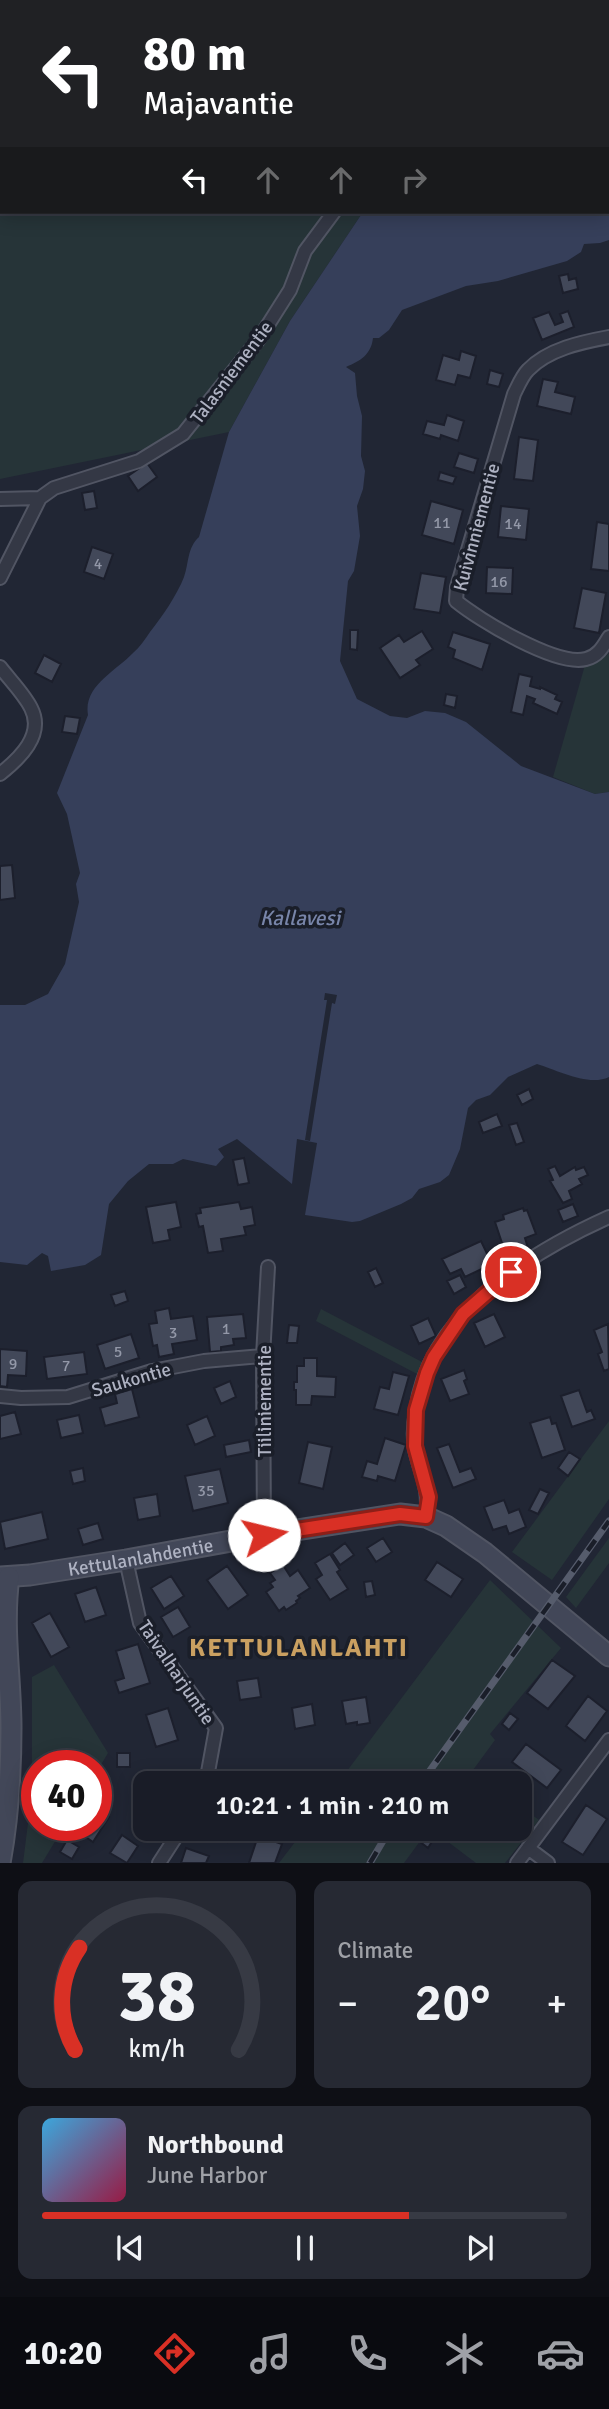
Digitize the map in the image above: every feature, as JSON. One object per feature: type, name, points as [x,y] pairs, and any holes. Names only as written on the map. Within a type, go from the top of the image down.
[{"type":"street","name":"Talasniementie","points":[[0,499],[40,498],[54,488],[139,461],[183,434],[259,339],[290,290],[305,251],[333,214]]},
{"type":"street","name":"Kuivinniementie","points":[[609,337],[583,342],[548,355],[527,370],[514,394],[457,587],[456,601],[470,612],[551,656],[576,661],[589,659],[600,652],[609,637]]},
{"type":"street","points":[[0,578],[40,498]]},
{"type":"street","points":[[0,667],[29,705],[34,724],[30,742],[20,758],[0,774]]},
{"type":"street","points":[[426,1517],[429,1497],[415,1446],[416,1410],[434,1357],[463,1314],[511,1272],[557,1241],[609,1217]]},
{"type":"street","name":"Tiiliniementie","points":[[264,1535],[262,1356],[268,1267]]},
{"type":"street","name":"Saukontie","points":[[0,1396],[68,1397],[152,1371],[204,1361],[262,1356]]},
{"type":"street","name":"Kettulanlahdentie","points":[[5,1577],[126,1560],[400,1514],[426,1517],[446,1526],[485,1553],[609,1656]]},
{"type":"street","name":"Taivalharjuntie","points":[[126,1560],[140,1623],[216,1728],[208,1771]]},
{"type":"street","points":[[1,1863],[7,1822],[11,1729],[5,1577]]},
{"type":"street","points":[[517,1863],[609,1740]]},
{"type":"street","points":[[159,1863],[173,1841]]},
{"type":"street","points":[[528,1848],[548,1863]]},
{"type":"shaded area","points":[[0,214],[362,214],[290,321],[229,432],[0,479]]},
{"type":"shaded area","points":[[609,653],[609,792],[595,794],[553,777],[585,665],[599,661]]},
{"type":"shaded area","points":[[321,1309],[424,1363],[419,1375],[316,1321]]},
{"type":"shaded area","points":[[609,1421],[609,1499],[552,1580],[512,1552]]},
{"type":"shaded area","points":[[609,1538],[609,1563],[576,1608],[566,1597]]},
{"type":"shaded area","points":[[490,1580],[561,1648],[490,1734],[495,1740],[474,1771],[347,1771]]},
{"type":"shaded area","points":[[54,1665],[106,1750],[32,1750],[32,1677]]},
{"type":"shaded area","points":[[532,1815],[539,1820],[532,1829]]},
{"type":"shaded area","points":[[26,1841],[55,1841],[42,1863],[23,1863]]},
{"type":"shaded area","points":[[296,1841],[420,1841],[404,1863],[279,1863]]},
{"type":"shaded area","points":[[447,1841],[522,1841],[505,1863],[476,1863]]},
{"type":"water","name":"Kallavesi","points":[[362,214],[609,214],[609,240],[584,244],[581,252],[567,261],[498,281],[466,286],[402,310],[389,330],[379,338],[373,338],[364,357],[346,367],[355,373],[362,416],[361,456],[365,471],[357,506],[360,536],[354,571],[348,581],[340,661],[357,699],[390,716],[407,718],[425,711],[445,713],[466,722],[521,766],[595,794],[609,792],[609,1077],[601,1080],[583,1079],[537,1064],[508,1077],[490,1095],[476,1100],[468,1108],[460,1149],[449,1175],[440,1182],[419,1189],[412,1198],[401,1204],[360,1221],[305,1215],[317,1143],[297,1139],[292,1184],[237,1139],[218,1149],[224,1157],[216,1166],[183,1159],[173,1164],[149,1164],[128,1181],[109,1204],[101,1255],[85,1265],[51,1271],[48,1256],[42,1253],[27,1265],[0,1262],[0,1005],[25,1005],[48,994],[65,964],[79,902],[76,884],[80,873],[67,814],[57,793],[88,715],[88,705],[96,687],[140,646],[184,577],[192,546],[199,537],[229,432],[290,321]]},
{"type":"pier","points":[[325,993],[337,995],[335,1004],[332,1003],[310,1141],[305,1140],[327,1000],[324,1000]]},
{"type":"building","points":[[568,274],[569,280],[576,278],[578,289],[563,293],[559,276]]},
{"type":"building","points":[[568,311],[574,327],[542,340],[533,318],[549,312],[555,325],[563,322],[560,314]]},
{"type":"building","points":[[461,351],[476,356],[470,378],[458,375],[455,385],[436,380],[443,355],[459,360]]},
{"type":"building","points":[[490,370],[503,374],[499,387],[487,384]]},
{"type":"building","points":[[543,379],[558,382],[555,392],[575,397],[571,414],[537,406]]},
{"type":"building","points":[[447,415],[464,421],[458,441],[441,435],[440,439],[423,434],[427,421],[444,425]]},
{"type":"building","points":[[519,437],[538,440],[533,481],[514,479]]},
{"type":"building","points":[[459,453],[478,459],[474,473],[454,467]]},
{"type":"building","points":[[147,463],[157,477],[138,491],[128,476]]},
{"type":"building","points":[[440,472],[456,477],[453,484],[438,480]]},
{"type":"building","points":[[94,491],[97,508],[85,510],[82,493]]},
{"type":"building","points":[[431,501],[463,510],[454,544],[422,535]]},
{"type":"building","points":[[501,506],[529,509],[526,540],[498,537]]},
{"type":"building","points":[[597,522],[609,524],[609,571],[591,569]]},
{"type":"building","points":[[92,547],[113,554],[104,579],[84,572]]},
{"type":"building","points":[[487,567],[513,568],[512,594],[486,593]]},
{"type":"building","points":[[421,573],[446,577],[440,613],[414,609]]},
{"type":"building","points":[[582,588],[606,593],[599,633],[574,628]]},
{"type":"building","points":[[350,630],[358,630],[357,650],[350,649]]},
{"type":"building","points":[[422,631],[433,649],[416,660],[420,665],[400,678],[380,648],[399,635],[404,642]]},
{"type":"building","points":[[453,632],[490,644],[482,670],[453,658],[455,650],[448,647]]},
{"type":"building","points":[[44,655],[61,664],[52,682],[35,673]]},
{"type":"building","points":[[519,674],[532,677],[530,686],[540,687],[557,695],[555,699],[562,702],[557,714],[533,703],[535,699],[527,696],[523,715],[511,712]]},
{"type":"building","points":[[446,694],[457,696],[455,708],[444,705]]},
{"type":"building","points":[[65,716],[80,718],[77,734],[62,732]]},
{"type":"building","points":[[12,865],[15,898],[0,900],[0,866]]},
{"type":"building","points":[[529,1089],[533,1099],[522,1105],[517,1095]]},
{"type":"building","points":[[497,1114],[502,1126],[483,1133],[479,1122]]},
{"type":"building","points":[[517,1123],[524,1142],[516,1145],[509,1125]]},
{"type":"building","points":[[244,1158],[249,1183],[238,1185],[233,1160]]},
{"type":"building","points":[[555,1166],[560,1176],[575,1167],[576,1170],[584,1167],[588,1175],[579,1179],[582,1184],[569,1191],[572,1199],[563,1203],[550,1181],[553,1180],[548,1169]]},
{"type":"building","points":[[176,1202],[181,1227],[168,1230],[170,1240],[153,1243],[146,1207]]},
{"type":"building","points":[[239,1202],[241,1209],[252,1207],[255,1225],[244,1227],[246,1235],[221,1239],[223,1251],[208,1253],[203,1226],[199,1227],[196,1214],[201,1213],[200,1208]]},
{"type":"building","points":[[573,1204],[578,1216],[563,1222],[558,1210]]},
{"type":"building","points":[[523,1208],[524,1211],[527,1210],[536,1234],[525,1238],[528,1248],[506,1255],[495,1222],[504,1219],[503,1215]]},
{"type":"building","points":[[481,1241],[492,1264],[465,1277],[461,1269],[450,1274],[442,1259]]},
{"type":"building","points":[[376,1268],[383,1283],[375,1287],[368,1272]]},
{"type":"building","points":[[460,1275],[466,1287],[454,1294],[447,1281]]},
{"type":"building","points":[[125,1291],[128,1301],[115,1306],[111,1295]]},
{"type":"building","points":[[169,1308],[171,1319],[193,1316],[197,1340],[172,1344],[174,1354],[159,1357],[157,1345],[153,1346],[149,1324],[157,1323],[155,1311]]},
{"type":"building","points":[[243,1314],[246,1338],[233,1339],[234,1345],[221,1347],[221,1351],[210,1352],[207,1317]]},
{"type":"building","points":[[494,1314],[505,1337],[485,1347],[474,1323]]},
{"type":"building","points":[[428,1318],[436,1336],[419,1344],[411,1326]]},
{"type":"building","points":[[608,1324],[609,1369],[604,1371],[598,1354],[602,1352],[594,1330]]},
{"type":"building","points":[[289,1325],[299,1326],[297,1343],[287,1343]]},
{"type":"building","points":[[131,1334],[139,1358],[105,1369],[97,1345]]},
{"type":"building","points":[[0,1349],[27,1351],[26,1376],[8,1375],[7,1387],[0,1386]]},
{"type":"building","points":[[84,1352],[87,1374],[47,1379],[44,1357]]},
{"type":"building","points":[[304,1358],[317,1358],[317,1376],[336,1377],[335,1397],[312,1396],[311,1405],[296,1405],[294,1382],[297,1382],[297,1366],[304,1366]]},
{"type":"building","points":[[464,1370],[467,1379],[464,1381],[469,1394],[450,1401],[441,1379]]},
{"type":"building","points":[[393,1372],[409,1376],[398,1415],[374,1409],[380,1387],[389,1389]]},
{"type":"building","points":[[230,1381],[236,1397],[221,1404],[214,1388]]},
{"type":"building","points":[[132,1389],[139,1417],[105,1426],[100,1408],[117,1403],[115,1394]]},
{"type":"building","points":[[579,1390],[587,1412],[591,1410],[595,1419],[572,1427],[561,1396]]},
{"type":"building","points":[[15,1412],[21,1434],[0,1439],[0,1416]]},
{"type":"building","points":[[79,1415],[83,1433],[61,1438],[57,1420]]},
{"type":"building","points":[[207,1416],[215,1436],[195,1445],[187,1425]]},
{"type":"building","points":[[550,1417],[552,1424],[556,1423],[565,1450],[542,1458],[530,1423]]},
{"type":"building","points":[[385,1438],[406,1445],[395,1481],[378,1476],[377,1481],[362,1477],[367,1461],[377,1464]]},
{"type":"building","points":[[249,1440],[251,1452],[226,1457],[224,1445]]},
{"type":"building","points":[[308,1442],[332,1447],[323,1489],[299,1483]]},
{"type":"building","points":[[449,1444],[460,1472],[471,1468],[476,1479],[453,1488],[437,1448]]},
{"type":"building","points":[[569,1452],[580,1459],[568,1476],[558,1468]]},
{"type":"building","points":[[83,1468],[85,1481],[73,1484],[70,1471]]},
{"type":"building","points":[[220,1469],[228,1503],[193,1511],[185,1476]]},
{"type":"building","points":[[540,1489],[549,1493],[538,1514],[529,1510]]},
{"type":"building","points":[[157,1494],[160,1516],[138,1520],[134,1498]]},
{"type":"building","points":[[504,1500],[509,1513],[519,1509],[526,1527],[509,1534],[506,1526],[493,1530],[484,1507]]},
{"type":"building","points":[[42,1512],[48,1539],[5,1549],[0,1522]]},
{"type":"building","points":[[98,1523],[103,1539],[83,1545],[78,1529]]},
{"type":"building","points":[[383,1538],[392,1552],[376,1562],[367,1548]]},
{"type":"building","points":[[345,1543],[354,1555],[340,1565],[332,1553]]},
{"type":"building","points":[[330,1554],[348,1589],[330,1600],[316,1579],[322,1575],[315,1563]]},
{"type":"building","points":[[437,1562],[463,1579],[451,1597],[425,1580]]},
{"type":"building","points":[[283,1565],[290,1576],[298,1570],[310,1588],[298,1596],[300,1598],[297,1603],[279,1611],[266,1592],[273,1587],[270,1583],[275,1580],[270,1573]]},
{"type":"building","points":[[227,1566],[248,1595],[228,1609],[207,1580]]},
{"type":"building","points":[[171,1576],[184,1596],[164,1609],[151,1588]]},
{"type":"building","points":[[372,1581],[375,1595],[366,1597],[364,1582]]},
{"type":"building","points":[[96,1587],[106,1615],[85,1622],[75,1594]]},
{"type":"building","points":[[178,1607],[190,1627],[173,1637],[161,1617]]},
{"type":"building","points":[[50,1613],[69,1647],[51,1657],[32,1623]]},
{"type":"building","points":[[138,1644],[150,1683],[119,1693],[115,1681],[124,1678],[116,1651]]},
{"type":"building","points":[[552,1660],[575,1676],[548,1709],[527,1693]]},
{"type":"building","points":[[258,1678],[261,1697],[240,1700],[237,1681]]},
{"type":"building","points":[[588,1696],[607,1711],[585,1741],[566,1726]]},
{"type":"building","points":[[366,1697],[370,1723],[346,1724],[342,1701]]},
{"type":"building","points":[[312,1704],[315,1725],[295,1729],[292,1708]]},
{"type":"building","points":[[168,1708],[178,1740],[156,1747],[146,1715]]},
{"type":"building","points":[[510,1713],[518,1719],[509,1730],[502,1724]]},
{"type":"building","points":[[526,1744],[561,1770],[547,1788],[532,1777],[532,1771],[524,1771],[512,1762]]},
{"type":"building","points":[[117,1753],[130,1753],[130,1767],[117,1767]]},
{"type":"building","points":[[586,1805],[607,1819],[583,1855],[562,1842]]},
{"type":"building","points":[[122,1835],[138,1846],[127,1863],[110,1853]]},
{"type":"building","points":[[66,1841],[79,1847],[72,1859],[60,1852]]},
{"type":"building","points":[[256,1841],[282,1844],[275,1863],[249,1863]]},
{"type":"building","points":[[419,1841],[432,1841],[428,1848]]},
{"type":"building","points":[[186,1848],[209,1856],[206,1863],[181,1863]]},
{"type":"railway","points":[[430,1771],[609,1521]]},
{"type":"railway","points":[[370,1863],[383,1841]]},
{"type":"district","name":"KETTULANLAHTI","points":[[299,1647]]},
{"type":"route","points":[[264,1535],[400,1514],[426,1517],[429,1497],[415,1446],[416,1410],[427,1373],[434,1357],[463,1314],[511,1272]]}]
